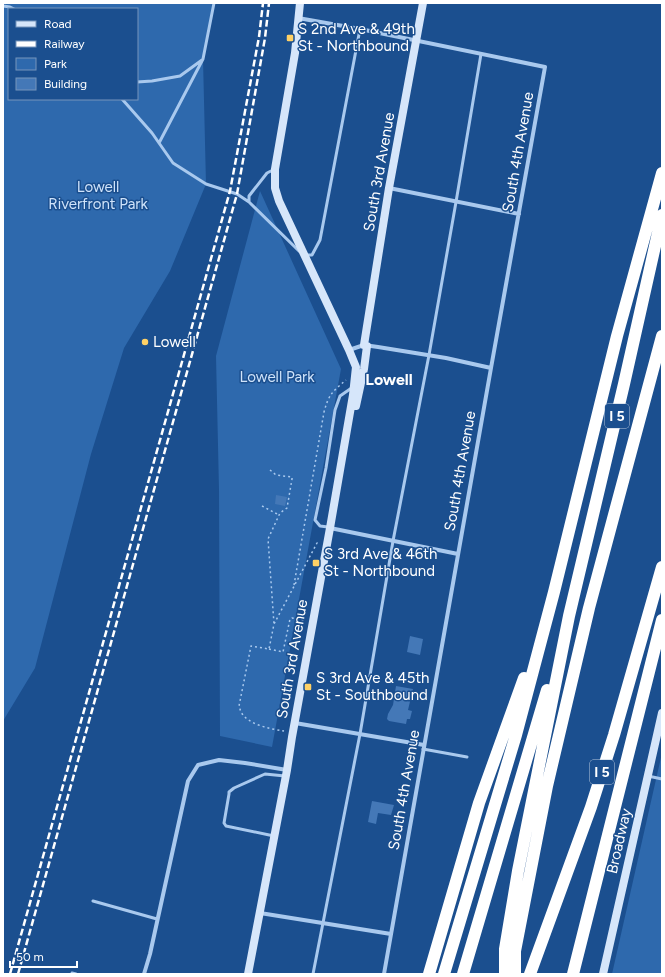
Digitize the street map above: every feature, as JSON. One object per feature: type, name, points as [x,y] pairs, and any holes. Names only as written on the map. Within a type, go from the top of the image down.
[{"type":"highway","points":[[444,974],[516,735],[554,592],[617,336],[662,173]]},
{"type":"highway","name":"I 5","points":[[463,974],[570,616],[662,215]]},
{"type":"highway","points":[[515,974],[515,951],[547,786],[589,608],[662,336]]},
{"type":"highway","name":"I 5","points":[[530,974],[591,807],[614,735],[662,567]]},
{"type":"highway","points":[[429,974],[479,803],[554,592]]},
{"type":"highway","points":[[505,974],[505,948],[518,871],[570,616]]},
{"type":"highway","points":[[573,974],[662,620]]},
{"type":"street","name":"South 3rd Avenue","points":[[248,974],[327,546],[346,439],[356,366],[279,201],[275,188],[275,169],[295,53],[300,3]]},
{"type":"street","name":"South 3rd Avenue","points":[[346,439],[359,395],[364,369],[389,188],[424,3]]},
{"type":"street","points":[[298,18],[481,54]]},
{"type":"street","name":"South 4th Avenue","points":[[384,974],[490,368],[545,67],[481,54]]},
{"type":"street","points":[[389,188],[519,214]]},
{"type":"street","points":[[349,350],[366,346],[446,358],[490,368]]},
{"type":"street","points":[[330,528],[458,554]]},
{"type":"street","name":"Broadway","points":[[603,974],[661,724],[662,713]]},
{"type":"street","points":[[295,723],[424,747]]},
{"type":"street","points":[[144,974],[150,954],[188,781],[198,765],[219,760],[245,763],[286,773]]},
{"type":"street","points":[[260,913],[391,934]]},
{"type":"lane","points":[[159,143],[203,59],[214,3]]},
{"type":"lane","points":[[123,100],[152,133],[173,163],[206,184],[237,194],[249,202],[304,255],[312,254],[320,240],[360,29]]},
{"type":"lane","points":[[313,974],[360,734],[429,355],[481,54]]},
{"type":"lane","points":[[138,82],[180,76],[203,59]]},
{"type":"lane","points":[[249,202],[249,196],[267,174],[275,169]]},
{"type":"lane","points":[[330,528],[320,526],[315,520],[326,468],[335,410],[340,396],[354,386]]},
{"type":"lane","points":[[424,747],[467,757]]},
{"type":"lane","points":[[274,836],[226,826],[224,824],[228,794],[234,788],[266,774],[286,773]]},
{"type":"lane","points":[[648,776],[662,780]]},
{"type":"lane","points":[[93,901],[157,919]]},
{"type":"lane","points":[[72,973],[76,974]]},
{"type":"path","points":[[293,587],[327,400],[333,391],[355,373]]},
{"type":"path","points":[[269,649],[274,624],[268,539],[279,515],[287,508],[292,479],[292,477],[276,475],[270,470]]},
{"type":"path","points":[[262,506],[279,515]]},
{"type":"path","points":[[274,624],[317,543],[327,546]]},
{"type":"path","points":[[293,733],[249,721],[241,712],[239,706],[251,646],[283,652],[289,622],[292,618],[313,622]]},
{"type":"green space","name":"Lowell Riverfront Park","points":[[3,3],[214,3],[203,59],[206,184],[170,271],[124,348],[91,454],[35,668],[3,721]]},
{"type":"green space","name":"Lowell Park","points":[[260,191],[341,369],[272,747],[220,736],[219,490],[216,356]]},
{"type":"green space","points":[[662,753],[662,974],[612,974],[657,775]]},
{"type":"building","points":[[276,495],[287,497],[285,506],[275,504]]},
{"type":"building","points":[[410,636],[423,639],[420,655],[407,652]]},
{"type":"building","points":[[396,686],[413,689],[408,710],[412,711],[410,719],[407,719],[406,724],[389,721],[387,719],[393,705]]},
{"type":"building","points":[[372,801],[394,805],[391,815],[378,813],[376,824],[368,822]]},
{"type":"railway","points":[[10,974],[230,191],[259,37],[263,3]]},
{"type":"railway","points":[[18,974],[237,194],[265,38],[269,3]]},
{"type":"place","name":"S 2nd Ave & 49th St - Northbound","points":[[290,38]]},
{"type":"place","name":"Lowell","points":[[145,342]]},
{"type":"place","name":"S 3rd Ave & 46th St - Northbound","points":[[316,563]]},
{"type":"place","name":"S 3rd Ave & 45th St - Southbound","points":[[308,687]]},
{"type":"district","name":"Lowell","points":[[389,379]]}]
